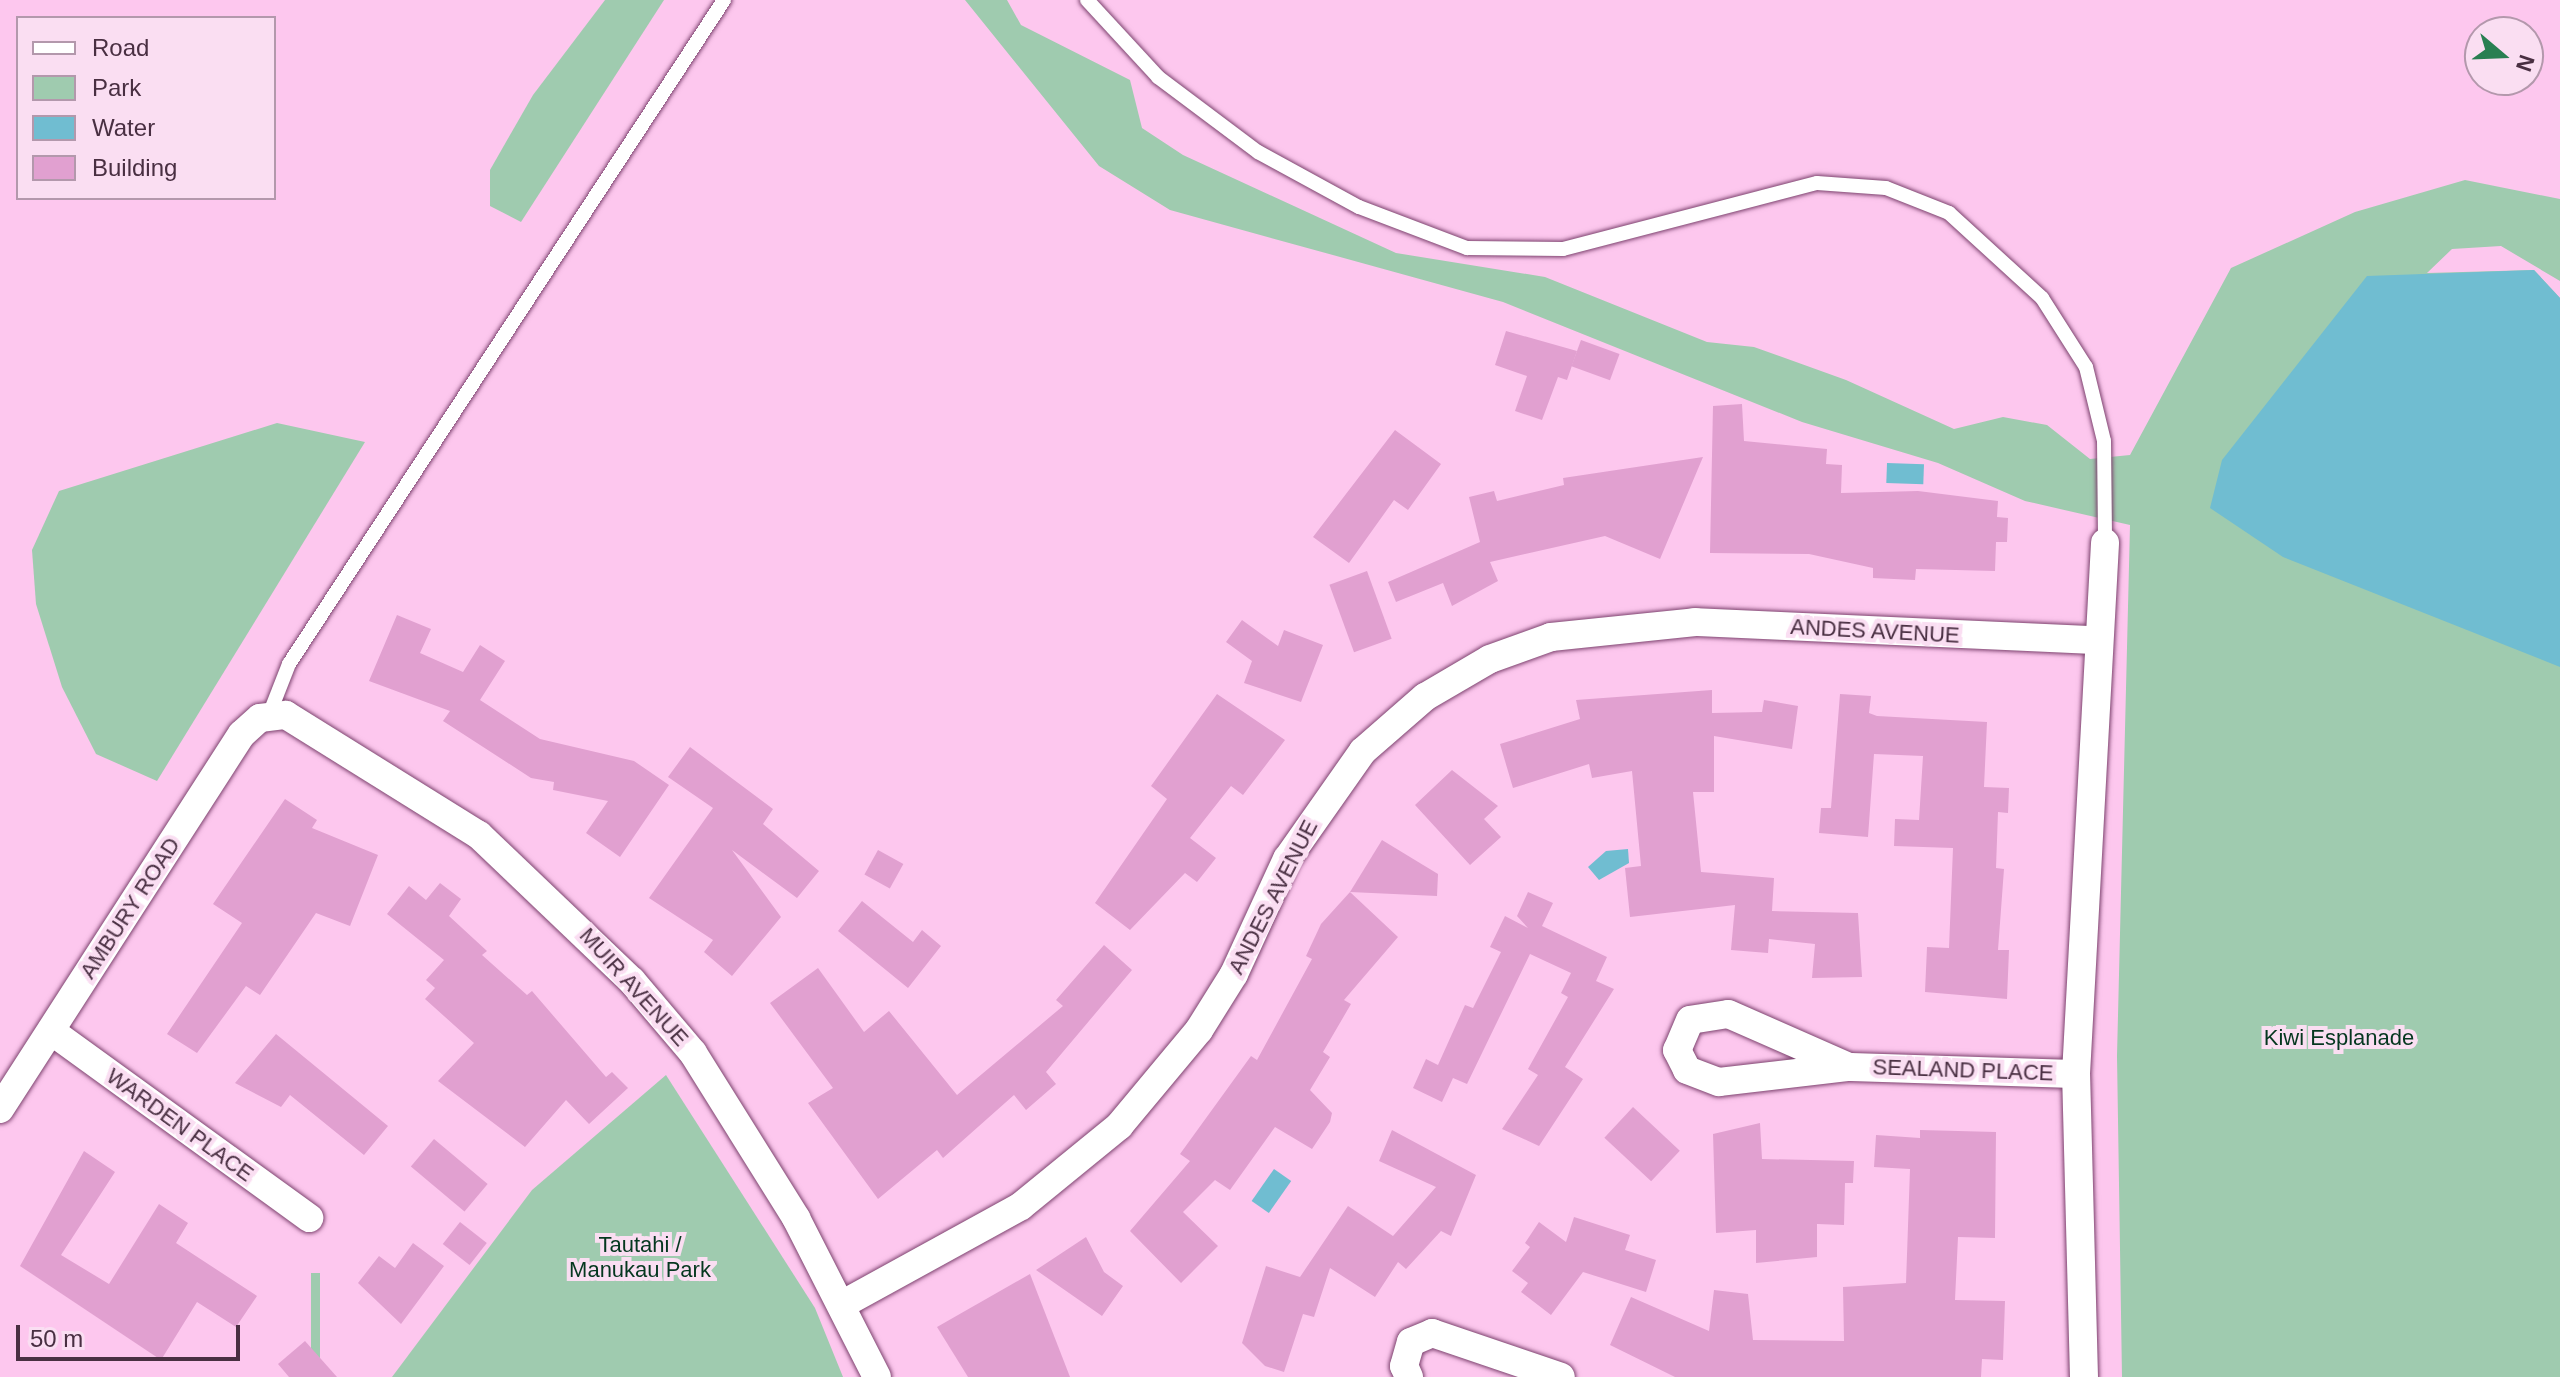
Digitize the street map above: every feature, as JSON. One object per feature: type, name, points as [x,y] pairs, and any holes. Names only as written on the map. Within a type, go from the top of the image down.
[{"type":"street","points":[[2084,1377],[2076,1074],[2097,640],[2105,543]]},
{"type":"street","name":"ANDES AVENUE","points":[[843,1304],[1021,1206],[1119,1126],[1199,1030],[1234,974],[1287,859],[1363,751],[1425,697],[1490,659],[1551,637],[1695,622],[2097,640]]},
{"type":"street","name":"AMBURY ROAD","points":[[0,1109],[242,734],[269,715]]},
{"type":"street","name":"MUIR AVENUE","points":[[269,715],[296,719],[408,785],[563,909],[693,1053],[843,1304],[877,1377]]},
{"type":"street","name":"SEALAND PLACE","points":[[1849,1067],[1728,1014],[1690,1020],[1677,1050],[1687,1070],[1719,1082],[1849,1067],[2076,1074]]},
{"type":"street","name":"WARDEN PLACE","points":[[51,1031],[309,1218]]},
{"type":"street","points":[[1409,1377],[1404,1366],[1411,1342],[1432,1333],[1561,1377]]},
{"type":"lane","points":[[269,715],[289,664],[724,0]]},
{"type":"lane","points":[[1087,0],[1158,77],[1258,152],[1359,207],[1467,248],[1563,249],[1817,183],[1886,188],[1949,213],[2042,298],[2086,367],[2104,441],[2105,543]]},
{"type":"green space","points":[[605,0],[664,0],[521,222],[490,206],[490,170],[533,95]]},
{"type":"green space","name":"Kiwi Esplanade","points":[[965,0],[1007,0],[1021,25],[1130,80],[1142,128],[1183,155],[1396,253],[1545,277],[1707,342],[1754,347],[1846,380],[1954,429],[2003,417],[2047,425],[2090,459],[2130,455],[2231,268],[2355,212],[2465,180],[2560,199],[2560,281],[2501,246],[2452,249],[2427,273],[2534,270],[2560,298],[2560,1377],[2122,1377],[2117,1056],[2130,525],[2025,501],[1938,463],[1802,422],[1503,302],[1170,210],[1099,166]]},
{"type":"green space","points":[[277,423],[365,442],[157,781],[96,754],[62,687],[36,604],[32,550],[59,491]]},
{"type":"green space","name":"Tautahi / Manukau Park","points":[[666,1075],[815,1308],[843,1377],[392,1377],[532,1190]]},
{"type":"green space","points":[[311,1273],[320,1273],[320,1377],[311,1377]]},
{"type":"water","points":[[2534,270],[2560,298],[2560,667],[2283,557],[2210,508],[2222,460],[2367,276]]},
{"type":"water","points":[[1887,463],[1924,464],[1923,484],[1886,483]]},
{"type":"water","points":[[1628,849],[1629,863],[1599,880],[1588,867],[1606,851]]},
{"type":"water","points":[[1274,1169],[1291,1181],[1269,1213],[1252,1201]]},
{"type":"building","points":[[1506,331],[1577,351],[1567,380],[1558,377],[1542,420],[1515,411],[1527,376],[1495,365]]},
{"type":"building","points":[[1581,340],[1620,354],[1610,380],[1571,366]]},
{"type":"building","points":[[1742,404],[1744,441],[1827,449],[1826,464],[1842,465],[1841,493],[1918,491],[1998,501],[1997,517],[2008,518],[2007,542],[1996,542],[1995,571],[1916,569],[1915,580],[1873,578],[1873,568],[1809,554],[1710,553],[1713,406]]},
{"type":"building","points":[[1395,430],[1441,464],[1408,510],[1394,500],[1349,563],[1313,537]]},
{"type":"building","points":[[1703,457],[1660,559],[1605,536],[1490,562],[1498,581],[1452,606],[1443,583],[1396,602],[1388,582],[1480,542],[1469,497],[1494,491],[1497,501],[1564,485],[1563,478]]},
{"type":"building","points":[[1367,571],[1392,639],[1354,652],[1329,585]]},
{"type":"building","points":[[397,615],[431,629],[420,653],[463,672],[480,645],[505,661],[480,700],[540,739],[634,761],[669,785],[620,857],[586,833],[608,801],[553,790],[554,782],[531,778],[443,721],[450,711],[369,681]]},
{"type":"building","points":[[1242,620],[1278,646],[1284,630],[1323,645],[1301,702],[1244,683],[1252,661],[1226,642]]},
{"type":"building","points":[[1712,690],[1712,713],[1762,712],[1764,700],[1798,706],[1792,749],[1714,736],[1714,792],[1693,792],[1701,872],[1774,878],[1772,911],[1858,913],[1862,977],[1812,978],[1815,944],[1769,939],[1768,953],[1731,950],[1735,905],[1630,917],[1625,868],[1641,866],[1632,771],[1592,778],[1589,764],[1513,788],[1500,744],[1580,719],[1576,700]]},
{"type":"building","points":[[1217,694],[1285,740],[1243,795],[1231,786],[1190,838],[1216,858],[1197,882],[1185,873],[1130,930],[1095,903],[1167,799],[1151,786]]},
{"type":"building","points":[[1840,694],[1871,696],[1869,713],[1877,716],[1987,722],[1984,787],[2009,788],[2008,813],[1998,812],[1996,868],[2004,869],[1998,950],[2009,950],[2007,999],[1925,992],[1927,947],[1949,948],[1953,848],[1894,846],[1895,819],[1919,820],[1923,756],[1874,754],[1868,837],[1819,833],[1821,808],[1831,808]]},
{"type":"building","points":[[690,747],[773,809],[763,824],[819,871],[797,898],[732,850],[781,917],[732,976],[704,952],[713,940],[649,898],[713,808],[668,777]]},
{"type":"building","points":[[1452,770],[1498,806],[1484,819],[1501,837],[1470,865],[1415,805]]},
{"type":"building","points":[[285,799],[317,820],[312,828],[378,855],[350,926],[316,913],[260,995],[246,986],[197,1053],[167,1034],[242,923],[213,904]]},
{"type":"building","points":[[1382,840],[1438,874],[1437,896],[1350,892]]},
{"type":"building","points":[[878,850],[903,864],[890,889],[864,874]]},
{"type":"building","points":[[440,883],[461,899],[449,916],[487,951],[482,955],[527,995],[532,991],[606,1077],[612,1072],[628,1088],[589,1124],[566,1100],[525,1147],[438,1081],[474,1043],[425,999],[435,988],[426,980],[444,960],[387,914],[409,886],[426,900]]},
{"type":"building","points":[[1350,892],[1398,937],[1344,1000],[1351,1004],[1323,1052],[1330,1057],[1310,1090],[1332,1113],[1330,1122],[1312,1149],[1275,1127],[1230,1190],[1215,1180],[1183,1212],[1218,1246],[1181,1283],[1130,1231],[1190,1161],[1180,1154],[1251,1056],[1257,1060],[1312,959],[1306,956],[1321,924]]},
{"type":"building","points":[[1528,892],[1553,903],[1542,926],[1607,957],[1596,981],[1614,989],[1565,1067],[1583,1079],[1539,1146],[1502,1129],[1538,1075],[1528,1069],[1568,997],[1561,993],[1571,973],[1530,954],[1467,1084],[1453,1078],[1442,1102],[1413,1088],[1426,1059],[1438,1065],[1465,1005],[1473,1008],[1501,952],[1490,947],[1505,916],[1528,928],[1517,916]]},
{"type":"building","points":[[862,901],[913,942],[922,930],[941,946],[908,988],[838,931]]},
{"type":"building","points":[[1104,945],[1132,970],[1046,1072],[1056,1084],[1026,1110],[1014,1095],[943,1158],[937,1150],[878,1199],[808,1103],[833,1088],[770,1003],[818,968],[864,1032],[889,1011],[957,1095],[1063,1006],[1056,1000]]},
{"type":"building","points":[[276,1034],[388,1126],[364,1155],[290,1095],[281,1107],[235,1083]]},
{"type":"building","points":[[1633,1107],[1680,1151],[1651,1181],[1604,1138]]},
{"type":"building","points":[[1760,1123],[1762,1159],[1854,1161],[1853,1183],[1845,1183],[1844,1225],[1817,1224],[1817,1257],[1756,1263],[1756,1230],[1716,1233],[1713,1134]]},
{"type":"building","points":[[1392,1130],[1476,1175],[1451,1236],[1441,1231],[1406,1269],[1398,1262],[1375,1297],[1330,1268],[1314,1317],[1303,1314],[1284,1372],[1265,1366],[1242,1343],[1266,1266],[1300,1277],[1348,1206],[1393,1236],[1436,1187],[1379,1161]]},
{"type":"building","points":[[1920,1130],[1996,1132],[1995,1238],[1958,1237],[1955,1300],[2005,1301],[2003,1360],[1982,1359],[1981,1377],[1675,1377],[1610,1345],[1631,1297],[1709,1331],[1714,1290],[1748,1294],[1753,1340],[1844,1341],[1843,1287],[1906,1283],[1910,1169],[1874,1167],[1876,1135],[1920,1138]]},
{"type":"building","points":[[434,1139],[488,1184],[464,1212],[411,1167]]},
{"type":"building","points":[[84,1151],[115,1172],[61,1255],[109,1284],[159,1204],[188,1223],[176,1243],[257,1296],[236,1327],[197,1302],[161,1360],[20,1266]]},
{"type":"building","points":[[1574,1217],[1630,1235],[1625,1250],[1656,1260],[1646,1292],[1583,1272],[1551,1315],[1521,1292],[1528,1283],[1512,1271],[1530,1247],[1525,1243],[1539,1222],[1566,1242]]},
{"type":"building","points":[[460,1222],[487,1243],[470,1265],[443,1244]]},
{"type":"building","points":[[1086,1237],[1104,1272],[1123,1286],[1102,1316],[1036,1270]]},
{"type":"building","points":[[413,1243],[444,1266],[401,1324],[358,1283],[379,1256],[395,1268]]},
{"type":"building","points":[[1030,1274],[1070,1377],[968,1377],[937,1327]]},
{"type":"building","points":[[305,1341],[337,1377],[289,1377],[278,1364]]}]
